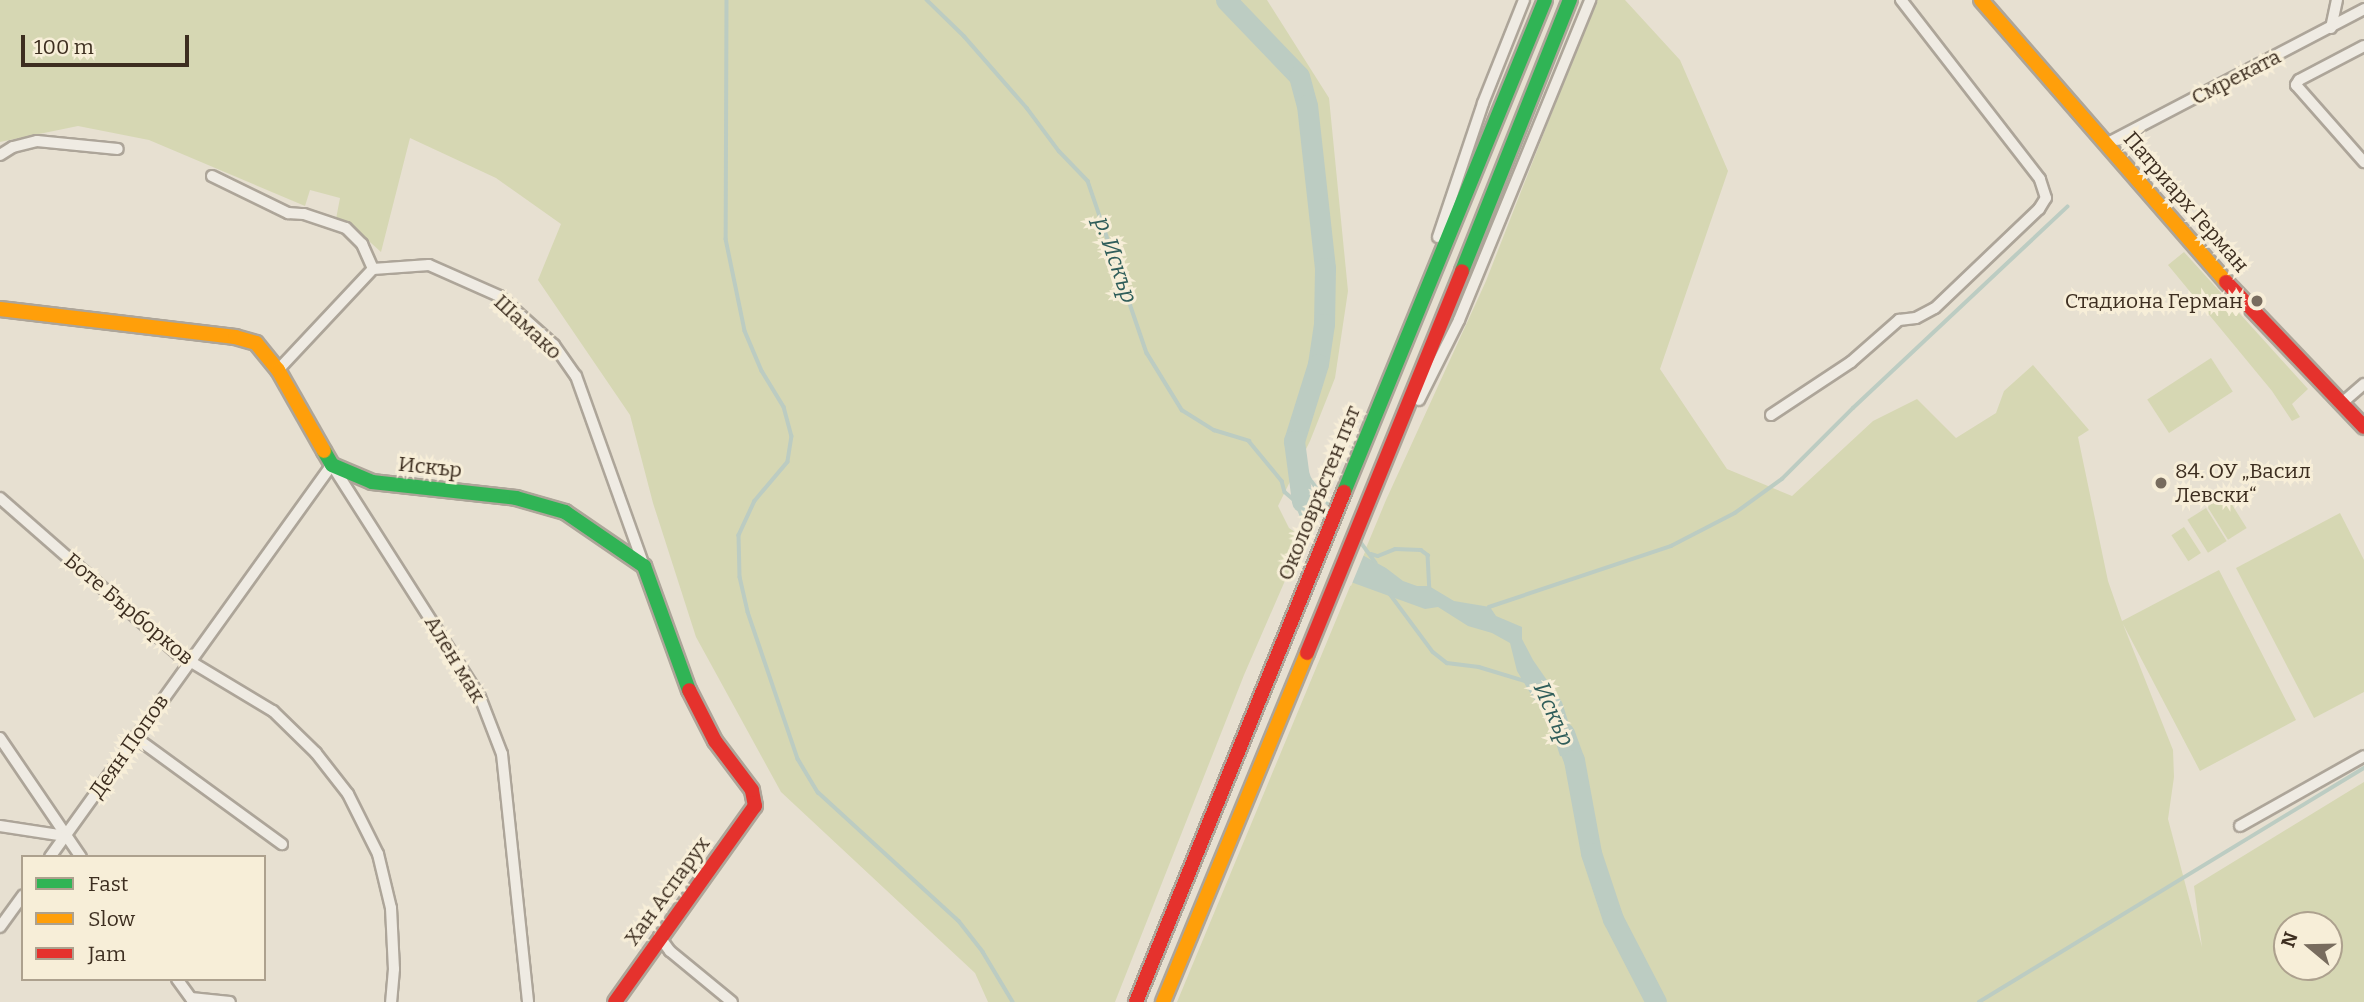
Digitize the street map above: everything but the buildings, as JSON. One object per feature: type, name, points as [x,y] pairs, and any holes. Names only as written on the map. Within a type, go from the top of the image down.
[{"type":"main road","name":"Околовръстен път","points":[[1136,1002],[1376,408],[1545,0]]},
{"type":"main road","points":[[1167,999],[1570,0]]},
{"type":"main road","name":"Патриарх Герман","points":[[1981,0],[2108,143],[2190,244],[2364,427]]},
{"type":"main road","points":[[0,309],[236,337],[256,343],[278,370],[332,465]]},
{"type":"main road","name":"Искър","points":[[332,465],[372,482],[516,498],[565,512],[644,566]]},
{"type":"main road","name":"Хан Аспарух","points":[[615,1002],[659,936],[755,806],[752,790],[715,741],[692,699],[644,566]]},
{"type":"street","points":[[1376,408],[1441,231],[1483,103],[1524,0]]},
{"type":"street","points":[[1374,490],[1459,320],[1590,0]]},
{"type":"street","points":[[1771,415],[1851,362],[1899,320],[1916,318],[1935,308],[2039,209],[2046,198],[2040,179],[1901,0]]},
{"type":"street","points":[[2330,28],[2337,0]]},
{"type":"street","name":"Смреката","points":[[2108,143],[2364,9]]},
{"type":"street","points":[[2364,47],[2299,80],[2296,85],[2364,162]]},
{"type":"street","points":[[0,155],[13,147],[37,141],[118,149]]},
{"type":"street","points":[[212,176],[288,213],[304,214],[346,228],[362,244],[373,269],[278,370]]},
{"type":"street","name":"Шамако","points":[[373,269],[429,265],[459,276],[499,296],[554,345],[576,376],[644,566]]},
{"type":"street","points":[[2342,403],[2364,384]]},
{"type":"street","name":"Деян Попов","points":[[51,855],[332,465]]},
{"type":"street","name":"Ален мак","points":[[332,465],[480,697],[502,754],[528,1002]]},
{"type":"street","name":"Боте Бърборков","points":[[0,498],[189,661],[273,711],[316,753],[348,794],[378,854],[391,908],[394,969],[391,1002]]},
{"type":"street","points":[[135,737],[282,844]]},
{"type":"street","points":[[0,738],[79,855]]},
{"type":"street","points":[[2240,826],[2364,756]]},
{"type":"street","points":[[0,826],[65,836]]},
{"type":"street","points":[[0,927],[21,898]]},
{"type":"street","points":[[659,936],[670,951],[732,1002]]},
{"type":"street","points":[[179,981],[193,1000],[230,1002]]},
{"type":"green space","points":[[0,0],[1267,0],[1329,98],[1348,291],[1335,378],[1310,441],[1278,506],[1289,528],[1301,536],[1297,553],[1244,675],[1115,1002],[988,1002],[975,973],[781,792],[696,637],[653,503],[630,415],[538,280],[561,224],[496,178],[410,138],[381,252],[361,234],[336,219],[340,198],[310,190],[305,206],[149,140],[78,126],[0,142]]},
{"type":"green space","points":[[1596,0],[1625,0],[1680,60],[1728,171],[1660,369],[1727,469],[1792,496],[1873,421],[1917,399],[1956,438],[1996,413],[2004,391],[2033,365],[2089,430],[2078,437],[2108,581],[2122,621],[2219,570],[2296,720],[2200,771],[2123,624],[2173,750],[2174,777],[2168,819],[2202,947],[2194,886],[2364,782],[2364,1002],[1177,1002],[1386,500],[1486,281]]},
{"type":"green space","points":[[2184,252],[2308,389],[2292,404],[2300,417],[2292,421],[2272,391],[2168,265]]},
{"type":"green space","points":[[2211,358],[2233,392],[2169,433],[2147,399]]},
{"type":"green space","points":[[2226,495],[2247,528],[2228,540],[2207,507]]},
{"type":"green space","points":[[2206,508],[2227,541],[2208,553],[2187,520]]},
{"type":"green space","points":[[2340,513],[2364,560],[2364,692],[2314,718],[2236,568]]},
{"type":"green space","points":[[2184,527],[2201,553],[2188,561],[2171,535]]},
{"type":"water","points":[[1297,472],[1332,534],[1346,546],[1386,568],[1403,581],[1417,586],[1429,586],[1454,601],[1490,607],[1496,616],[1522,627],[1522,639],[1533,660],[1562,702],[1580,759],[1560,756],[1546,711],[1535,701],[1517,671],[1510,643],[1492,633],[1468,626],[1438,607],[1425,609],[1348,581],[1312,547],[1296,507]]},
{"type":"pier","points":[[1320,508],[1334,532],[1365,552],[1351,586],[1326,571],[1306,543]]},
{"type":"waterway","points":[[727,0],[726,239],[745,331],[762,371],[784,407],[792,436],[788,462],[755,501],[739,535],[740,577],[748,612],[798,759],[818,792],[959,921],[983,952],[1013,1002]]},
{"type":"waterway","name":"р. Искър","points":[[927,0],[964,36],[1027,108],[1059,151],[1088,181],[1147,353],[1182,410],[1214,430],[1249,441],[1282,481],[1285,492],[1299,504]]},
{"type":"waterway","name":"р. Искър","points":[[1226,0],[1299,76],[1307,105],[1325,268],[1324,324],[1318,364],[1294,441],[1302,501]]},
{"type":"waterway","points":[[1489,607],[1671,546],[1735,513],[1782,479],[1853,408],[2067,207]]},
{"type":"waterway","points":[[1294,441],[1310,479],[1330,506]]},
{"type":"waterway","points":[[1360,541],[1376,563]]},
{"type":"waterway","points":[[1371,554],[1378,556],[1395,549],[1421,550],[1428,555],[1430,588]]},
{"type":"waterway","points":[[1390,594],[1433,652],[1447,663],[1479,667],[1525,681]]},
{"type":"waterway","name":"Искър","points":[[1564,733],[1574,760],[1591,853],[1613,919],[1656,1002]]},
{"type":"waterway","points":[[1979,1002],[2364,768]]},
{"type":"traffic: fast","points":[[1344,492],[1545,0]]},
{"type":"traffic: fast","points":[[1462,271],[1570,0]]},
{"type":"traffic: fast","points":[[324,451],[332,465],[372,482],[516,498],[565,512],[644,566],[689,690]]},
{"type":"traffic: slow","points":[[1981,0],[2226,282]]},
{"type":"traffic: slow","points":[[0,309],[235,337],[256,343],[278,370],[324,451]]},
{"type":"traffic: slow","points":[[1163,1002],[1307,653]]},
{"type":"traffic: jam","points":[[1307,653],[1462,271]]},
{"type":"traffic: jam","points":[[2226,282],[2364,427]]},
{"type":"traffic: jam","points":[[1136,1002],[1344,492]]},
{"type":"traffic: jam","points":[[615,1002],[755,806],[752,790],[715,741],[689,690]]},
{"type":"place","name":"Стадиона Герман","points":[[2257,301]]},
{"type":"place","name":"84. ОУ „Васил Левски“","points":[[2161,483]]}]
